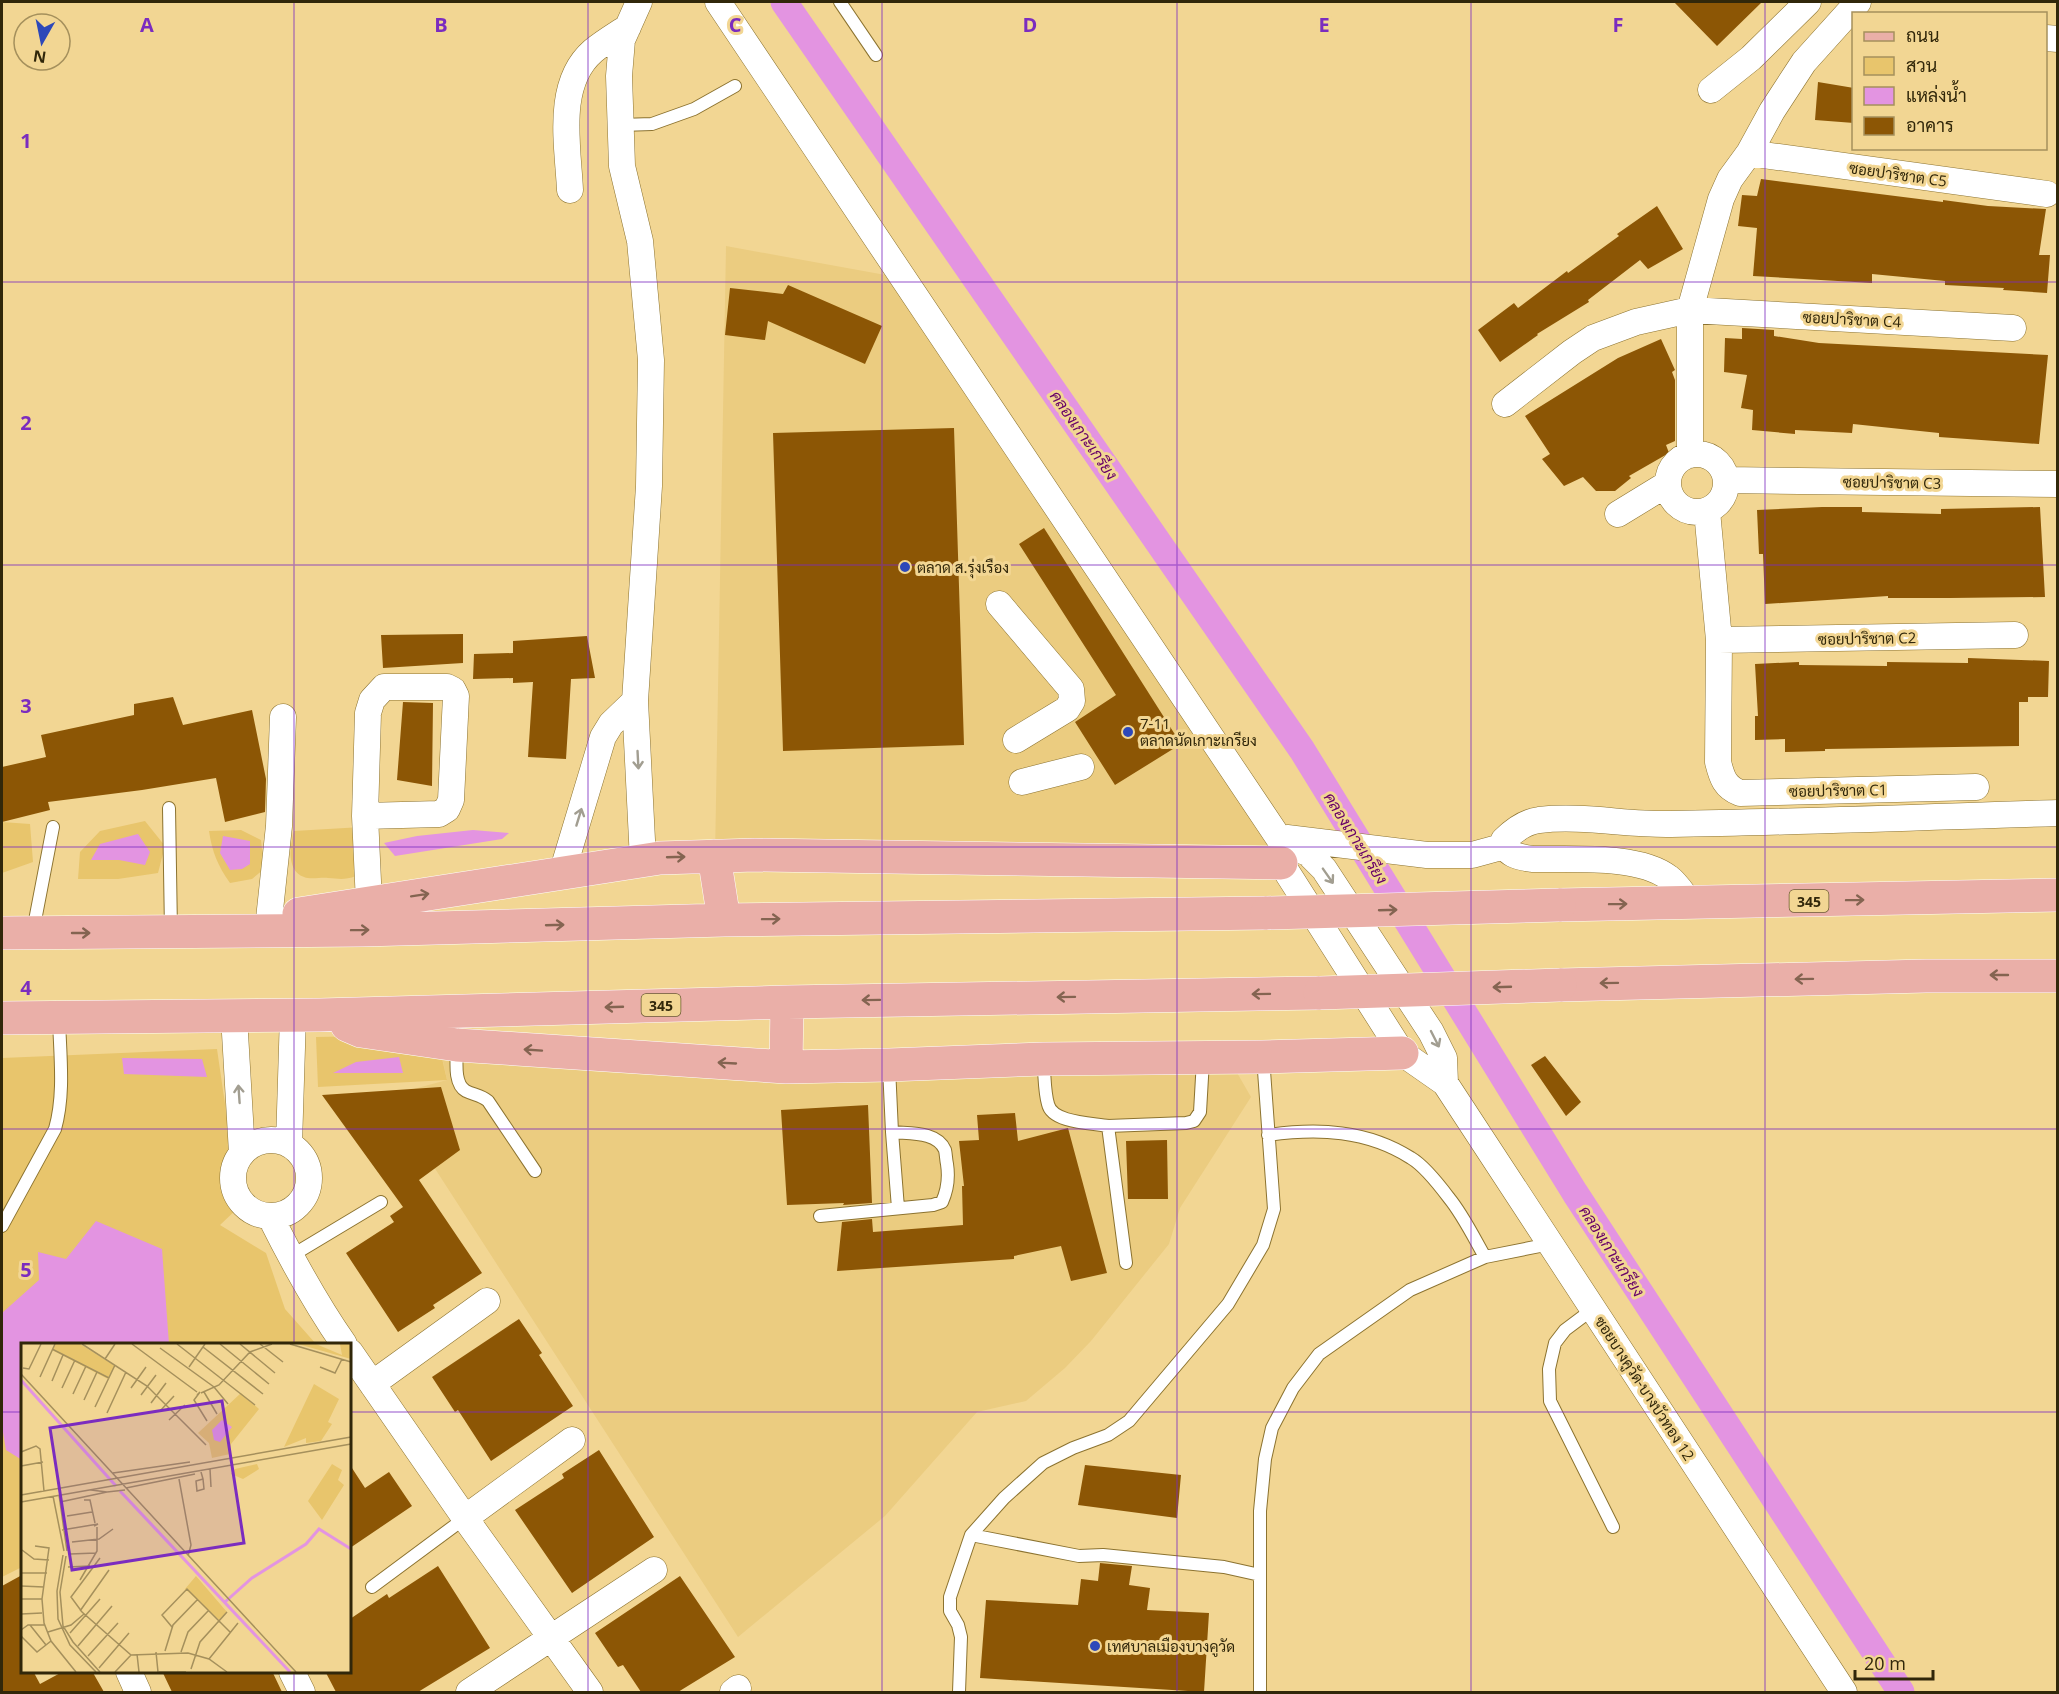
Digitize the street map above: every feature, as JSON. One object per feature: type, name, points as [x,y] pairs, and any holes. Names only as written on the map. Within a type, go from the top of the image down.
[{"type":"main road","points":[[218,931],[269,919],[660,858],[1280,848]]},
{"type":"main road","points":[[714,856],[724,920]]},
{"type":"main road","name":"345","points":[[17,933],[363,930],[724,920],[1267,913],[1560,904],[2058,895]]},
{"type":"main road","name":"345","points":[[2,1018],[306,1015],[787,1002],[1320,993],[1926,976],[2058,976]]},
{"type":"main road","points":[[786,1067],[787,1002]]},
{"type":"main road","points":[[306,1015],[361,1031],[456,1045],[786,1067],[1043,1059],[1402,1053]]},
{"type":"street","points":[[639,2],[622,40],[619,76],[622,166],[640,241],[651,360],[649,486],[635,701],[643,860]]},
{"type":"street","points":[[718,2],[1280,848],[1402,1053],[1445,1083]]},
{"type":"street","points":[[1711,90],[1751,58],[1808,2]]},
{"type":"street","points":[[1690,455],[1690,310],[1721,199],[1730,180],[1804,62],[1852,11]]},
{"type":"street","points":[[570,189],[567,106],[576,73],[592,52],[628,27]]},
{"type":"street","name":"ซอยปาริชาต C5","points":[[1749,153],[2047,194]]},
{"type":"street","name":"ซอยปาริชาต C4","points":[[1505,404],[1593,338],[1636,322],[1690,310],[2013,328]]},
{"type":"street","points":[[1702,454],[1714,459],[1722,468],[1726,480],[1725,492],[1718,503],[1707,511],[1689,511],[1673,501],[1667,484],[1670,471],[1678,460],[1690,455],[1702,454]]},
{"type":"street","name":"ซอยปาริชาต C3","points":[[1726,480],[2058,484]]},
{"type":"street","points":[[1618,514],[1667,484]]},
{"type":"street","points":[[1707,511],[1719,640]]},
{"type":"street","points":[[999,604],[1071,689],[1072,701],[1067,709],[1017,740]]},
{"type":"street","name":"ซอยปาริชาต C2","points":[[1719,640],[2015,635]]},
{"type":"street","name":"ซอยปาริชาต C1","points":[[1719,640],[1718,762],[1722,779],[1729,788],[1740,793],[1976,787]]},
{"type":"street","points":[[365,816],[439,814],[447,809],[452,800],[456,696],[453,690],[447,687],[384,687],[377,693],[368,713],[365,816],[369,903]]},
{"type":"street","points":[[562,873],[603,737],[610,724],[635,701]]},
{"type":"street","points":[[269,919],[276,872],[283,717]]},
{"type":"street","points":[[1023,782],[1081,767]]},
{"type":"street","points":[[1690,903],[1671,879],[1662,873],[1633,862],[1517,857],[1505,846],[1504,840],[1521,826],[1536,820],[1552,819],[1657,825],[2058,813]]},
{"type":"street","points":[[1280,848],[1338,845],[1427,855],[1472,855],[1505,846]]},
{"type":"street","points":[[1280,848],[1308,853],[1324,869],[1431,1032],[1444,1058],[1445,1083]]},
{"type":"street","points":[[289,1144],[306,1015]]},
{"type":"street","points":[[234,1016],[242,1153],[233,1172],[236,1193],[250,1210],[270,1216],[280,1215],[298,1205],[308,1187],[308,1167],[297,1150],[289,1144],[269,1139],[259,1141],[242,1153]]},
{"type":"street","name":"ซอยบางคูวัด-บางบัวทอง 12","points":[[1445,1083],[1844,1692]]},
{"type":"street","points":[[270,1216],[325,1317],[344,1343]]},
{"type":"street","points":[[372,1384],[487,1301]]},
{"type":"street","points":[[351,1353],[590,1692]]},
{"type":"street","points":[[465,1518],[572,1440]]},
{"type":"street","points":[[470,1692],[654,1570]]},
{"type":"street","points":[[130,1673],[138,1692]]},
{"type":"street","points":[[293,1673],[302,1692]]},
{"type":"lane","points":[[840,2],[876,55]]},
{"type":"lane","points":[[621,125],[652,124],[694,109],[735,86]]},
{"type":"lane","points":[[169,808],[171,933]]},
{"type":"lane","points":[[17,933],[53,827]]},
{"type":"lane","points":[[2,1226],[55,1130],[60,1106],[59,1017]]},
{"type":"lane","points":[[456,1045],[458,1078],[462,1088],[467,1092],[483,1096],[488,1101],[535,1171]]},
{"type":"lane","points":[[959,1692],[961,1637],[958,1625],[950,1611],[950,1597],[971,1535],[1004,1498],[1044,1463],[1073,1448],[1107,1435],[1129,1421],[1228,1304],[1263,1245],[1274,1209],[1263,1057]]},
{"type":"lane","points":[[1043,1059],[1048,1105],[1053,1114],[1063,1119],[1108,1126],[1194,1121],[1200,1112],[1203,1058]]},
{"type":"lane","points":[[889,1065],[898,1208]]},
{"type":"lane","points":[[1108,1126],[1126,1263]]},
{"type":"lane","points":[[1268,1135],[1293,1131],[1335,1131],[1368,1137],[1412,1158],[1450,1198],[1485,1257]]},
{"type":"lane","points":[[820,1216],[933,1205],[942,1202],[949,1173],[945,1150],[938,1142],[925,1135],[892,1132]]},
{"type":"lane","points":[[291,1256],[381,1202]]},
{"type":"lane","points":[[1260,1692],[1260,1511],[1265,1459],[1272,1428],[1293,1388],[1319,1354],[1410,1290],[1485,1257],[1550,1244]]},
{"type":"lane","points":[[1593,1309],[1565,1330],[1555,1343],[1549,1369],[1550,1401],[1613,1527]]},
{"type":"lane","points":[[372,1587],[465,1518]]},
{"type":"lane","points":[[971,1535],[1079,1556],[1103,1555],[1224,1567],[1260,1575]]},
{"type":"shaded area","name":"ตลาด ส.รุ่งเรือง","points":[[726,246],[902,278],[1281,863],[715,856]]},
{"type":"shaded area","points":[[439,1043],[832,1066],[1228,1057],[1251,1097],[1180,1208],[1169,1244],[1091,1341],[1065,1368],[1026,1401],[977,1412],[885,1516],[738,1637],[388,1096],[447,1080]]},
{"type":"green space","points":[[145,821],[165,846],[158,873],[118,879],[78,879],[80,852],[100,831]]},
{"type":"green space","points":[[2,822],[30,824],[33,862],[2,873]]},
{"type":"green space","points":[[362,827],[356,876],[342,879],[310,878],[298,874],[294,869],[291,843],[294,831]]},
{"type":"green space","points":[[241,830],[261,840],[264,869],[252,879],[230,883],[216,858],[209,831]]},
{"type":"green space","points":[[367,1036],[441,1054],[447,1080],[318,1087],[316,1037]]},
{"type":"green space","points":[[217,1049],[231,1145],[224,1161],[224,1177],[229,1194],[239,1207],[220,1225],[266,1253],[285,1309],[315,1343],[21,1343],[21,1568],[2,1577],[2,1058]]},
{"type":"water","points":[[473,830],[509,833],[502,839],[395,856],[384,843],[417,836]]},
{"type":"water","points":[[138,834],[150,852],[145,865],[119,860],[91,860],[100,844]]},
{"type":"water","points":[[223,836],[250,841],[250,864],[242,869],[230,870],[220,853]]},
{"type":"water","points":[[399,1057],[403,1073],[333,1073],[356,1062]]},
{"type":"water","points":[[122,1058],[202,1059],[207,1077],[124,1074]]},
{"type":"water","points":[[96,1221],[162,1249],[169,1343],[21,1343],[21,1459],[6,1450],[2,1426],[2,1313],[39,1280],[38,1252],[66,1259]]},
{"type":"building","points":[[1674,2],[1762,2],[1717,46]]},
{"type":"building","points":[[1818,82],[1852,88],[1852,123],[1815,120]]},
{"type":"building","points":[[1761,179],[1943,202],[1943,200],[1988,206],[2046,209],[2039,255],[2050,255],[2047,293],[1945,285],[1945,281],[1872,274],[1872,283],[1753,276],[1757,228],[1738,226],[1742,195],[1757,196]]},
{"type":"building","points":[[1657,206],[1683,249],[1648,269],[1640,260],[1588,300],[1589,302],[1537,334],[1500,362],[1478,330],[1514,303],[1518,308]]},
{"type":"building","points":[[788,285],[882,326],[865,364],[768,321],[765,340],[725,335],[730,288],[783,294]]},
{"type":"building","points":[[1742,328],[1774,330],[1774,336],[1819,343],[2048,355],[2039,444],[1939,437],[1939,433],[1853,424],[1852,433],[1795,430],[1795,434],[1752,430],[1753,410],[1741,408],[1747,375],[1724,372],[1725,338],[1742,339]]},
{"type":"building","points":[[1661,339],[1675,370],[1672,372],[1675,380],[1675,441],[1666,445],[1669,453],[1629,476],[1631,478],[1615,491],[1596,491],[1583,477],[1564,486],[1542,459],[1550,454],[1525,416],[1618,358]]},
{"type":"building","points":[[954,428],[964,745],[783,751],[773,433]]},
{"type":"building","points":[[1862,507],[1862,512],[1941,514],[1941,509],[2040,507],[2045,597],[1888,598],[1888,596],[1765,604],[1763,554],[1759,554],[1757,510]]},
{"type":"building","points":[[1044,528],[1181,744],[1115,785],[1075,722],[1116,695],[1019,544]]},
{"type":"building","points":[[463,634],[463,663],[383,668],[381,635]]},
{"type":"building","points":[[587,636],[595,678],[571,679],[566,759],[528,757],[533,682],[513,683],[513,678],[473,679],[474,654],[513,653],[513,641]]},
{"type":"building","points":[[1968,658],[2049,661],[2048,697],[2028,697],[2028,702],[2019,702],[2019,746],[1825,749],[1825,751],[1785,752],[1785,739],[1755,740],[1755,716],[1758,716],[1755,664],[1799,662],[1799,665],[1887,666],[1887,662],[1968,663]]},
{"type":"building","points":[[173,697],[183,725],[252,710],[266,779],[265,812],[225,822],[216,778],[48,802],[50,810],[2,822],[2,767],[46,757],[41,735],[134,715],[134,704]]},
{"type":"building","points":[[403,702],[433,703],[432,786],[397,780]]},
{"type":"building","points":[[1545,1056],[1581,1102],[1566,1116],[1531,1065]]},
{"type":"building","points":[[441,1087],[460,1150],[419,1180],[482,1273],[433,1305],[435,1308],[398,1332],[346,1253],[394,1222],[390,1216],[403,1207],[322,1095]]},
{"type":"building","points":[[868,1105],[872,1203],[787,1205],[781,1110]]},
{"type":"building","points":[[1015,1113],[1018,1141],[1068,1128],[1107,1273],[1071,1281],[1061,1246],[1014,1256],[1014,1259],[837,1271],[842,1222],[872,1219],[873,1232],[963,1225],[962,1186],[964,1186],[959,1141],[979,1140],[977,1115]]},
{"type":"building","points":[[1167,1140],[1168,1199],[1128,1199],[1126,1141]]},
{"type":"building","points":[[519,1319],[542,1353],[539,1355],[573,1406],[491,1461],[458,1410],[455,1412],[432,1377]]},
{"type":"building","points":[[599,1450],[654,1537],[572,1593],[515,1510],[564,1478],[562,1474]]},
{"type":"building","points":[[1085,1465],[1181,1475],[1177,1518],[1078,1505]]},
{"type":"building","points":[[351,1467],[365,1488],[389,1472],[412,1506],[351,1547]]},
{"type":"building","name":"เทศบาลเมืองบางคูวัด","points":[[1100,1563],[1132,1566],[1129,1585],[1150,1588],[1147,1610],[1209,1613],[1204,1692],[980,1678],[986,1600],[1078,1605],[1081,1579],[1098,1581]]},
{"type":"building","points":[[438,1566],[490,1648],[418,1692],[336,1692],[326,1673],[351,1673],[351,1618],[387,1594],[389,1598]]},
{"type":"building","points":[[21,1576],[21,1673],[34,1673],[40,1684],[60,1673],[93,1673],[104,1692],[2,1692],[2,1586]]},
{"type":"building","points":[[680,1576],[735,1657],[678,1692],[641,1692],[623,1665],[618,1667],[595,1633]]},
{"type":"building","points":[[163,1673],[273,1673],[282,1692],[172,1692]]},
{"type":"waterway","name":"คลองเกาะเกรียง","points":[[784,2],[1302,750],[1575,1193],[1901,1692]]},
{"type":"place","name":"ตลาด ส.รุ่งเรือง","points":[[905,567]]},
{"type":"place","name":"7-11 ตลาดนัดเกาะเกรียง","points":[[1128,732]]},
{"type":"place","name":"เทศบาลเมืองบางคูวัด","points":[[1095,1646]]}]
